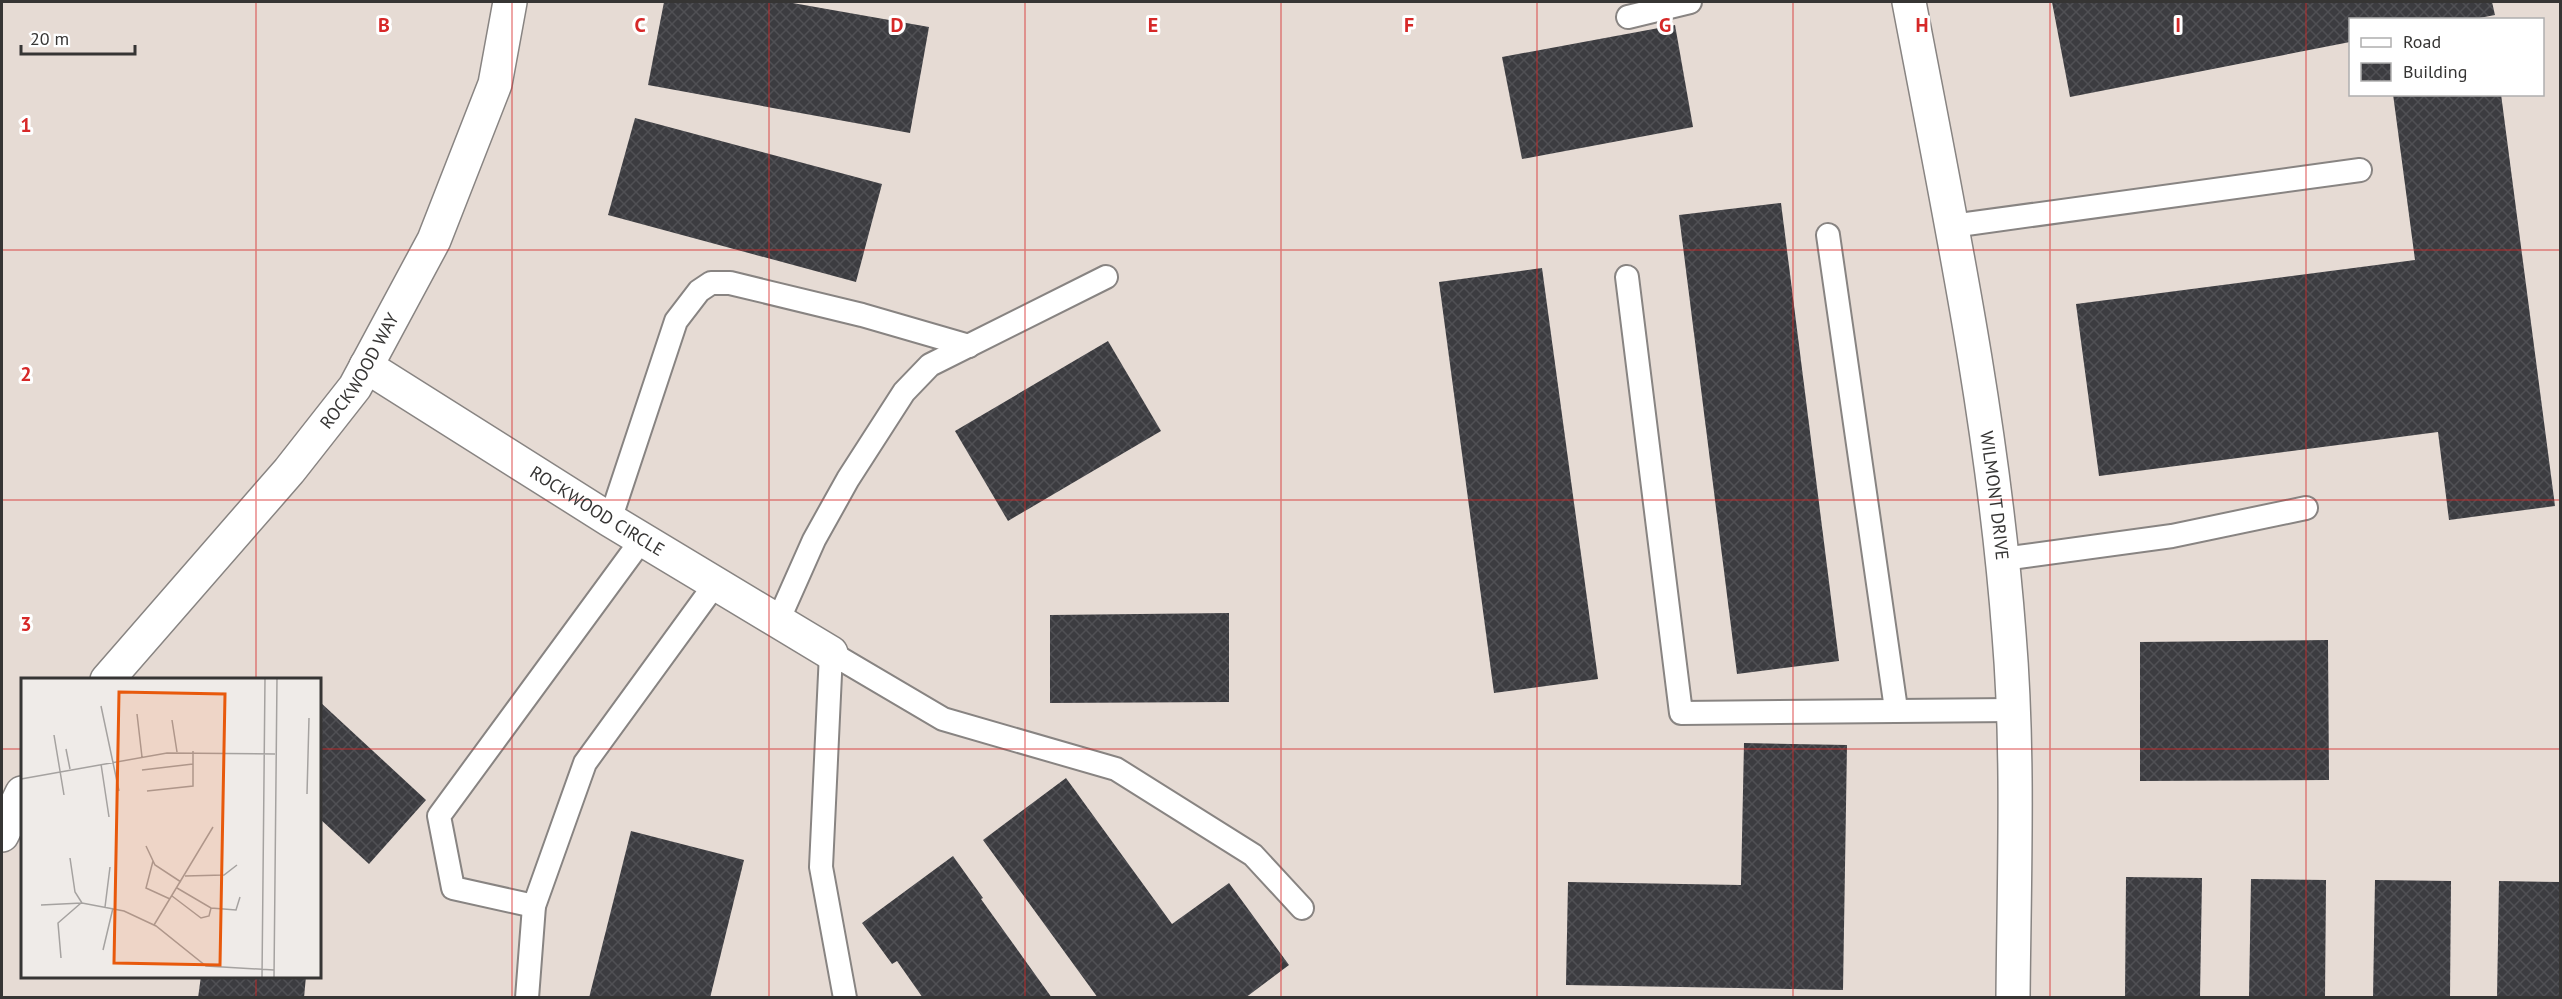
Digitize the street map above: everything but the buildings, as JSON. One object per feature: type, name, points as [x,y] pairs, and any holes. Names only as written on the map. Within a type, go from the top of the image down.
[{"type":"street","name":"ROCKWOOD WAY","points":[[109,678],[289,471],[355,387],[434,240],[495,84],[510,2]]},
{"type":"street","name":"WILMONT DRIVE","points":[[1909,2],[1984,407],[2003,559],[2013,710],[2013,998]]},
{"type":"street","name":"ROCKWOOD CIRCLE","points":[[366,366],[610,520],[642,537],[831,653]]},
{"type":"street","points":[[2,835],[21,795]]},
{"type":"lane","points":[[1628,17],[1690,2]]},
{"type":"lane","points":[[1952,226],[2360,170]]},
{"type":"lane","points":[[1828,235],[1896,709]]},
{"type":"lane","points":[[778,621],[814,540],[848,479],[904,392],[930,365],[1106,277]]},
{"type":"lane","points":[[1627,277],[1681,713],[1896,709],[2013,710]]},
{"type":"lane","points":[[610,520],[676,321],[699,291],[711,283],[730,283],[862,315],[969,346]]},
{"type":"lane","points":[[2003,559],[2172,536],[2306,508]]},
{"type":"lane","points":[[534,906],[453,888],[439,816],[642,537]]},
{"type":"lane","points":[[527,998],[534,906],[585,763],[717,583]]},
{"type":"lane","points":[[845,998],[820,867],[831,653],[944,719],[1116,769],[1252,855],[1302,908]]},
{"type":"shaded area","points":[[2,2],[2560,2],[2560,997],[2,997]]}]
